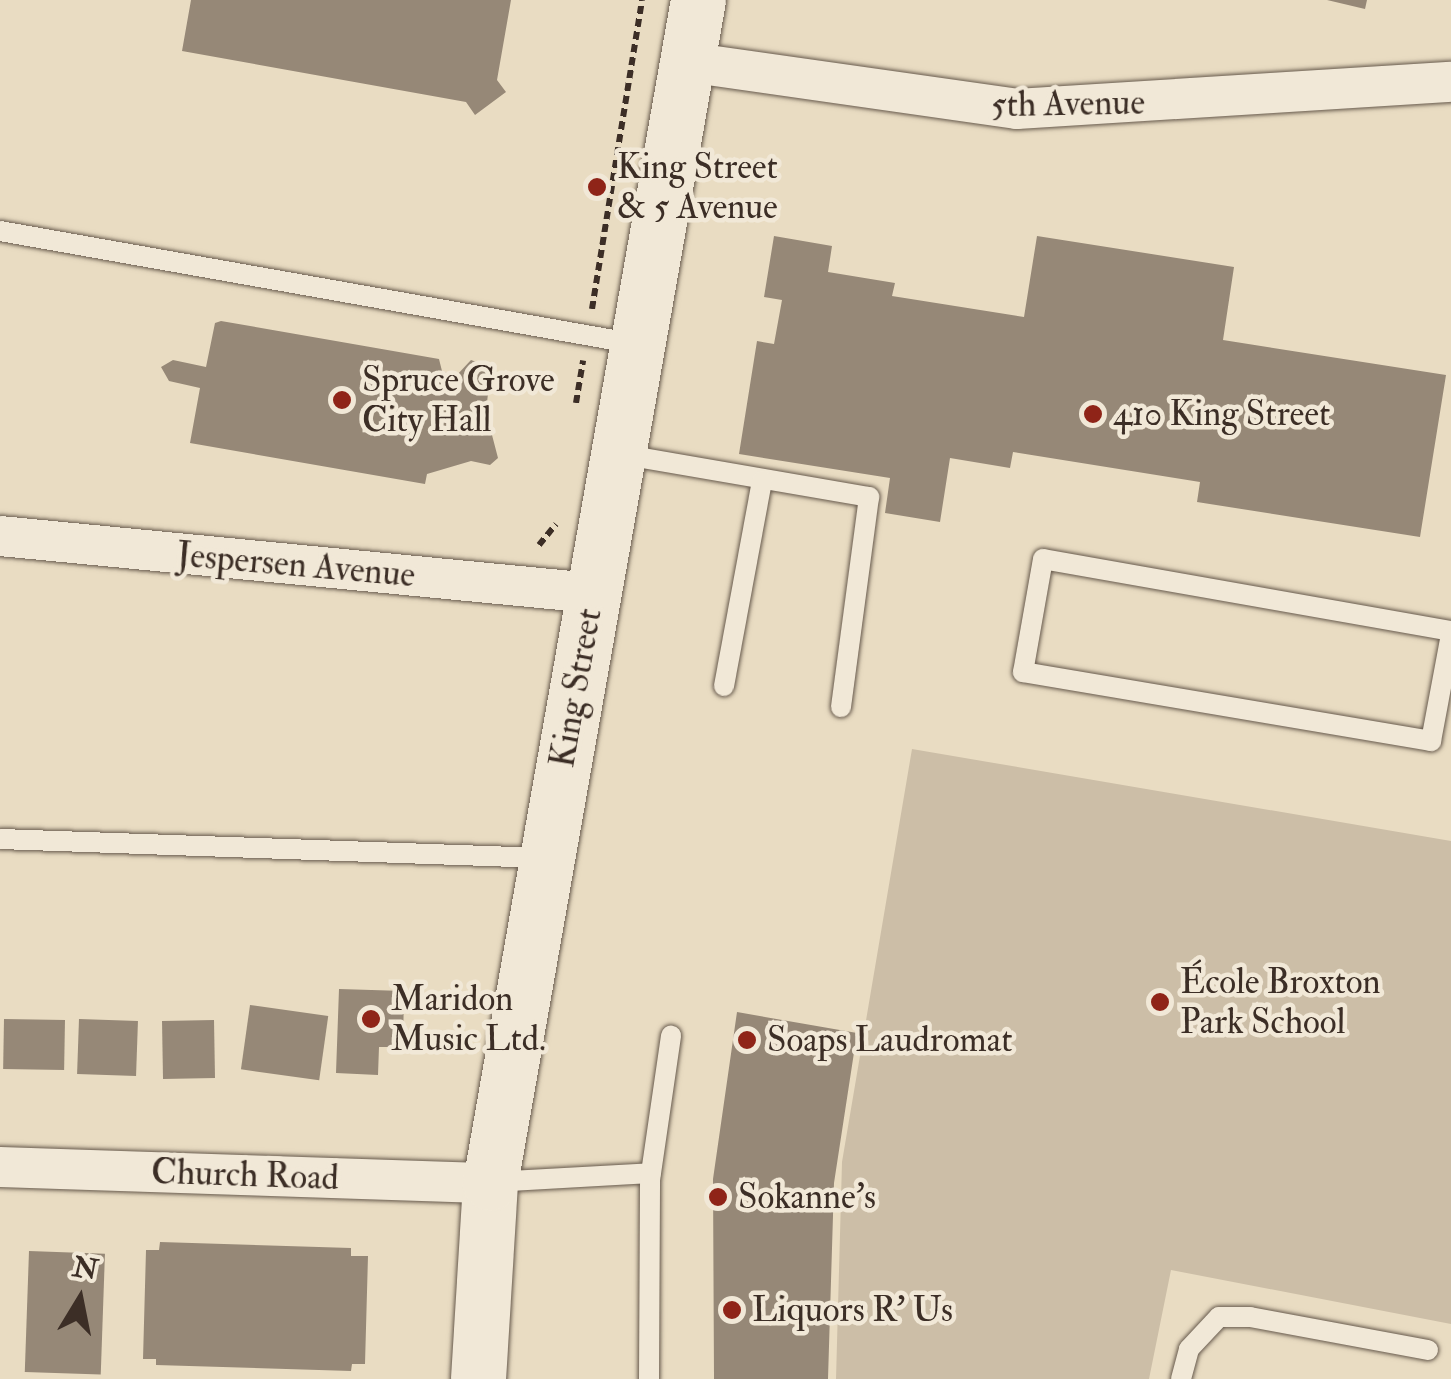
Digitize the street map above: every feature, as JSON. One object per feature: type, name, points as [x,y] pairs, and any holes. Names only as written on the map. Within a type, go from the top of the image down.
[{"type":"street","name":"King Street","points":[[478,1379],[490,1182],[618,454],[612,340],[687,62],[698,0]]},
{"type":"street","name":"5th Avenue","points":[[687,62],[1017,109],[1451,82]]},
{"type":"street","name":"Jespersen Avenue","points":[[0,536],[592,593]]},
{"type":"street","name":"Church Road","points":[[0,1166],[490,1182]]},
{"type":"lane","points":[[0,232],[612,340]]},
{"type":"lane","points":[[618,454],[869,497],[841,708]]},
{"type":"lane","points":[[724,686],[762,480]]},
{"type":"lane","points":[[1043,559],[1451,632],[1431,740],[1022,672],[1043,559]]},
{"type":"lane","points":[[0,839],[545,858]]},
{"type":"lane","points":[[649,1379],[651,1172],[671,1036]]},
{"type":"lane","points":[[490,1182],[651,1172]]},
{"type":"lane","points":[[1181,1379],[1189,1349],[1219,1318],[1250,1317],[1428,1350]]},
{"type":"path","points":[[576,408],[612,340],[642,0]]},
{"type":"path","points":[[540,545],[558,517]]},
{"type":"shaded area","name":"École Broxton Park School","points":[[912,749],[1451,841],[1451,1324],[1171,1270],[1149,1379],[836,1379],[842,1162]]},
{"type":"building","points":[[191,0],[511,0],[497,80],[506,92],[475,115],[466,102],[182,51]]},
{"type":"building","points":[[1327,0],[1367,0],[1365,9]]},
{"type":"building","name":"410 King Street","points":[[774,236],[832,246],[828,272],[895,283],[892,296],[1024,317],[1037,236],[1234,267],[1223,340],[1446,375],[1420,537],[1197,502],[1200,482],[1013,452],[1010,468],[950,458],[940,522],[885,513],[890,478],[739,454],[757,341],[774,344],[782,300],[764,297]]},
{"type":"building","name":"Spruce Grove City Hall","points":[[215,323],[439,359],[442,371],[456,376],[471,360],[482,364],[490,375],[486,412],[498,458],[490,465],[471,461],[427,474],[425,484],[190,443],[200,388],[169,381],[161,367],[173,360],[206,367]]},
{"type":"building","name":"Maridon Music Ltd.","points":[[339,989],[404,991],[403,1047],[379,1047],[378,1075],[336,1073]]},
{"type":"building","points":[[250,1005],[328,1016],[319,1080],[241,1069]]},
{"type":"building","points":[[737,1012],[857,1033],[834,1183],[828,1379],[714,1379],[713,1179]]},
{"type":"building","points":[[4,1019],[65,1020],[64,1070],[3,1069]]},
{"type":"building","points":[[79,1019],[138,1021],[136,1076],[77,1074]]},
{"type":"building","points":[[214,1020],[215,1078],[163,1079],[162,1021]]},
{"type":"building","points":[[160,1242],[351,1248],[351,1256],[368,1256],[365,1364],[352,1364],[351,1371],[156,1365],[156,1359],[143,1359],[146,1250],[159,1250]]},
{"type":"building","points":[[29,1251],[105,1254],[101,1375],[25,1372]]},
{"type":"place","name":"King Street & 5 Avenue","points":[[597,187]]},
{"type":"place","name":"Spruce Grove City Hall","points":[[342,400]]},
{"type":"place","name":"410 King Street","points":[[1093,414]]},
{"type":"place","name":"École Broxton Park School","points":[[1160,1002]]},
{"type":"place","name":"Maridon Music Ltd.","points":[[371,1019]]},
{"type":"place","name":"Soaps Laudromat","points":[[747,1040]]},
{"type":"place","name":"Sokanne's","points":[[718,1197]]},
{"type":"place","name":"Liquors R’ Us","points":[[732,1310]]}]
